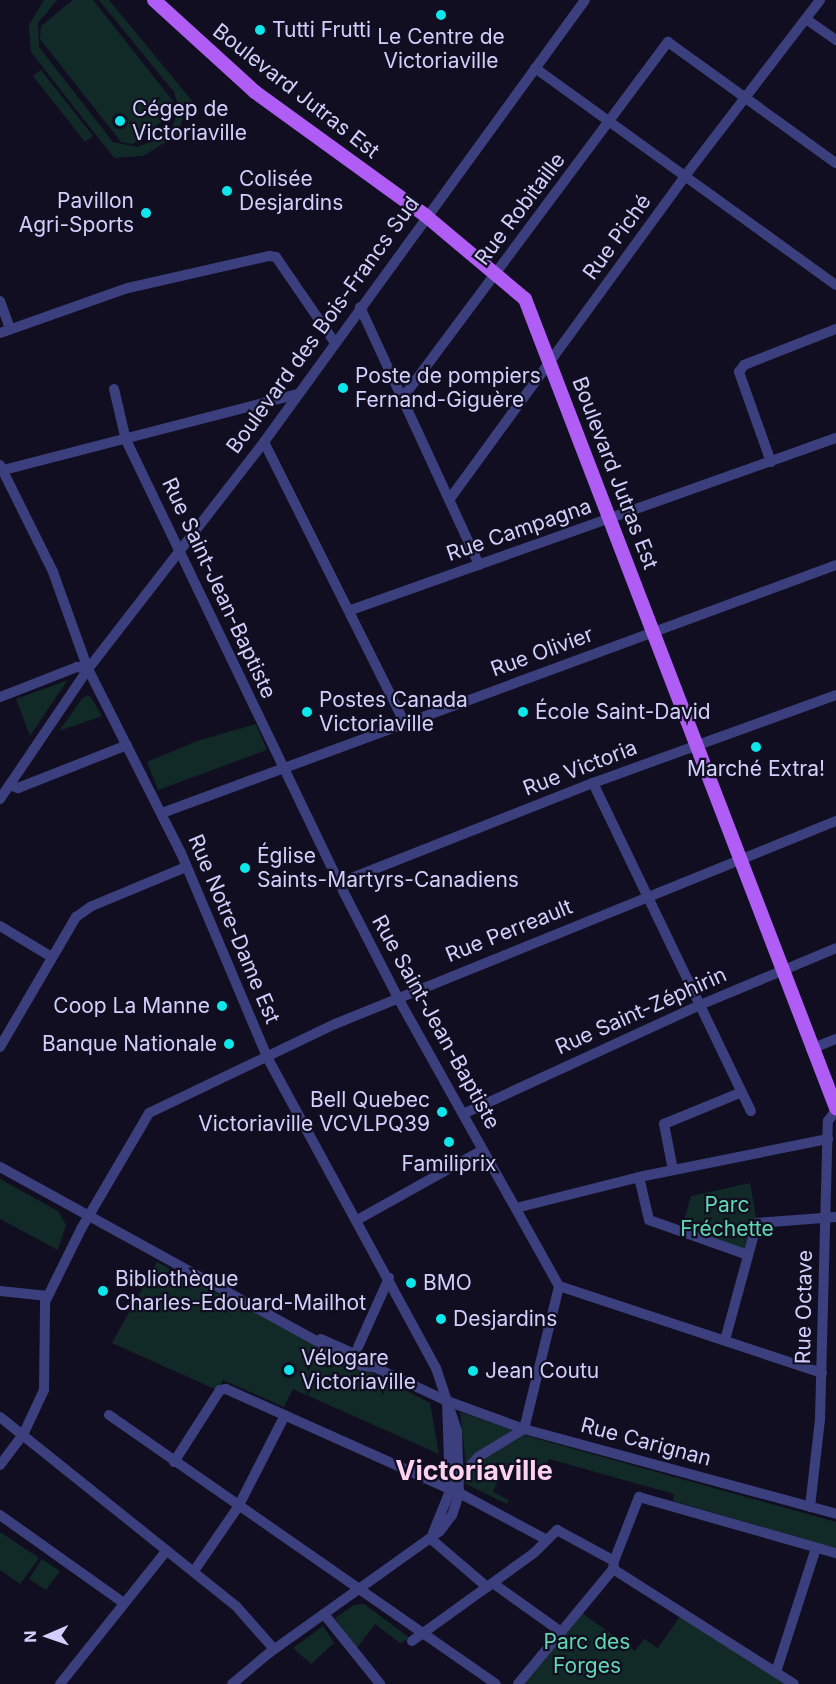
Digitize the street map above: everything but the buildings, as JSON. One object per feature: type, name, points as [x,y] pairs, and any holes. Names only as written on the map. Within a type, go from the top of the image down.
[{"type":"main road","name":"Boulevard Jutras Est","points":[[154,0],[255,92],[426,216],[497,272],[525,299],[811,1049],[836,1109]]},
{"type":"street","name":"Boulevard des Bois-Francs Sud","points":[[0,799],[87,669],[264,442],[585,0]]},
{"type":"street","name":"Rue Piché","points":[[449,500],[685,176],[820,0]]},
{"type":"street","points":[[806,19],[836,40]]},
{"type":"street","name":"Rue Robitaille","points":[[401,400],[669,42],[746,98]]},
{"type":"street","points":[[535,68],[836,285]]},
{"type":"street","points":[[746,98],[836,163]]},
{"type":"street","points":[[0,301],[5,331],[128,288],[258,256],[276,257],[334,343]]},
{"type":"street","points":[[360,307],[401,400],[480,565]]},
{"type":"street","points":[[771,462],[741,378],[741,369],[836,328]]},
{"type":"street","name":"Rue Saint-Jean-Baptiste","points":[[114,389],[126,440],[339,883],[398,998],[560,1286]]},
{"type":"street","points":[[1,469],[253,408],[298,394]]},
{"type":"street","points":[[253,408],[272,412],[277,423]]},
{"type":"street","name":"Rue Campagna","points":[[351,610],[836,438]]},
{"type":"street","points":[[264,442],[351,610],[405,723]]},
{"type":"street","name":"Rue Notre-Dame Est","points":[[1,469],[53,572],[87,669],[162,813],[267,1057],[436,1368],[457,1431],[460,1479],[454,1493]]},
{"type":"street","name":"Rue Olivier","points":[[162,813],[836,566]]},
{"type":"street","points":[[0,697],[77,668],[87,669]]},
{"type":"street","name":"Rue Victoria","points":[[339,883],[593,783],[836,695]]},
{"type":"street","points":[[10,785],[18,788],[127,745]]},
{"type":"street","points":[[593,783],[751,1111]]},
{"type":"street","name":"Rue Perreault","points":[[0,1466],[23,1435],[38,1409],[47,1380],[43,1315],[48,1296],[88,1218],[149,1113],[398,998],[740,861],[836,820]]},
{"type":"street","points":[[0,1047],[50,956],[76,917],[92,906],[186,867]]},
{"type":"street","points":[[0,926],[50,956]]},
{"type":"street","name":"Rue Saint-Zéphirin","points":[[463,1114],[700,1005],[836,948]]},
{"type":"street","points":[[811,1049],[836,1039]]},
{"type":"street","points":[[673,1170],[664,1124],[742,1092]]},
{"type":"street","name":"Rue Octave","points":[[810,1507],[822,1373],[831,1218],[828,1121],[836,1109]]},
{"type":"street","points":[[516,1208],[639,1177],[828,1139]]},
{"type":"street","points":[[357,1220],[483,1150]]},
{"type":"street","name":"Rue Carignan","points":[[0,1167],[88,1218],[362,1366],[374,1367],[447,1401],[524,1429],[836,1514]]},
{"type":"street","points":[[639,1177],[649,1220],[748,1255]]},
{"type":"street","points":[[725,1340],[748,1255],[761,1221],[831,1218]]},
{"type":"street","points":[[358,1347],[389,1278]]},
{"type":"street","points":[[460,1479],[478,1457],[524,1429],[560,1286],[822,1373]]},
{"type":"street","points":[[0,1291],[48,1296]]},
{"type":"street","points":[[174,1462],[222,1388],[614,1565],[794,1684]]},
{"type":"street","points":[[232,1684],[274,1649],[431,1539],[452,1515],[454,1493],[447,1401]]},
{"type":"street","points":[[109,1415],[238,1507],[496,1684]]},
{"type":"street","points":[[194,1571],[238,1507],[285,1416]]},
{"type":"street","points":[[0,1417],[236,1606],[274,1649]]},
{"type":"street","points":[[518,1684],[614,1565],[639,1497],[836,1553]]},
{"type":"street","points":[[0,1515],[124,1604]]},
{"type":"street","points":[[412,1641],[534,1553],[549,1534]]},
{"type":"street","points":[[431,1539],[490,1585],[560,1631]]},
{"type":"street","points":[[776,1672],[816,1548]]},
{"type":"street","points":[[60,1684],[167,1550]]},
{"type":"street","points":[[377,1576],[375,1591],[381,1605]]},
{"type":"street","points":[[324,1614],[380,1684]]},
{"type":"green space","points":[[44,0],[57,0],[38,23],[39,47],[113,142],[137,147],[156,140],[172,127],[179,109],[174,92],[99,0],[109,0],[193,102],[187,106],[177,135],[143,156],[114,158],[31,52],[29,25]]},
{"type":"green space","points":[[73,0],[93,0],[173,101],[171,114],[133,144],[121,142],[40,39],[41,26]]},
{"type":"green space","points":[[41,70],[93,136],[85,142],[33,76]]},
{"type":"green space","points":[[68,680],[58,694],[30,736],[16,699]]},
{"type":"green space","points":[[90,696],[102,716],[59,731],[83,697]]},
{"type":"green space","points":[[256,724],[267,750],[158,790],[147,762],[197,741]]},
{"type":"green space","points":[[0,1179],[58,1211],[66,1225],[58,1250],[0,1219]]},
{"type":"green space","name":"Parc Fréchette","points":[[750,1183],[757,1223],[748,1255],[681,1231],[691,1196]]},
{"type":"green space","points":[[157,1262],[430,1403],[439,1454],[293,1389],[284,1407],[223,1380],[217,1390],[112,1343]]},
{"type":"green space","points":[[460,1412],[512,1430],[466,1465]]},
{"type":"green space","points":[[524,1435],[836,1522],[836,1548],[673,1501],[674,1494],[549,1459],[543,1474],[532,1480],[503,1469],[493,1492],[509,1500],[507,1504],[464,1483],[471,1467]]},
{"type":"green space","points":[[0,1532],[39,1558],[20,1584],[0,1570]]},
{"type":"green space","points":[[42,1559],[60,1571],[46,1590],[29,1579]]},
{"type":"green space","points":[[364,1604],[410,1638],[400,1643],[375,1624],[356,1649],[335,1618],[354,1605]]},
{"type":"green space","name":"Parc des Forges","points":[[582,1613],[635,1651],[644,1639],[658,1648],[681,1615],[789,1684],[523,1684]]},
{"type":"green space","points":[[323,1626],[334,1643],[311,1664],[293,1648]]},
{"type":"place","name":"Le Centre de Victoriaville","points":[[441,15]]},
{"type":"place","name":"Tutti Frutti","points":[[260,30]]},
{"type":"place","name":"Cégep de Victoriaville","points":[[120,121]]},
{"type":"place","name":"Colisée Desjardins","points":[[227,191]]},
{"type":"place","name":"Pavillon Agri-Sports","points":[[146,213]]},
{"type":"place","name":"Poste de pompiers Fernand-Giguère","points":[[343,388]]},
{"type":"place","name":"Postes Canada Victoriaville","points":[[307,712]]},
{"type":"place","name":"École Saint-David","points":[[523,712]]},
{"type":"place","name":"Marché Extra!","points":[[756,747]]},
{"type":"place","name":"Église Saints-Martyrs-Canadiens","points":[[245,868]]},
{"type":"place","name":"Coop La Manne","points":[[222,1006]]},
{"type":"place","name":"Banque Nationale","points":[[229,1044]]},
{"type":"place","name":"Bell Quebec Victoriaville VCVLPQ39","points":[[442,1112]]},
{"type":"place","name":"Familiprix","points":[[449,1142]]},
{"type":"place","name":"BMO","points":[[411,1283]]},
{"type":"place","name":"Bibliothèque Charles-Edouard-Mailhot","points":[[103,1291]]},
{"type":"place","name":"Desjardins","points":[[441,1319]]},
{"type":"place","name":"Vélogare Victoriaville","points":[[289,1370]]},
{"type":"place","name":"Jean Coutu","points":[[473,1371]]},
{"type":"district","name":"Victoriaville","points":[[474,1471]]}]
